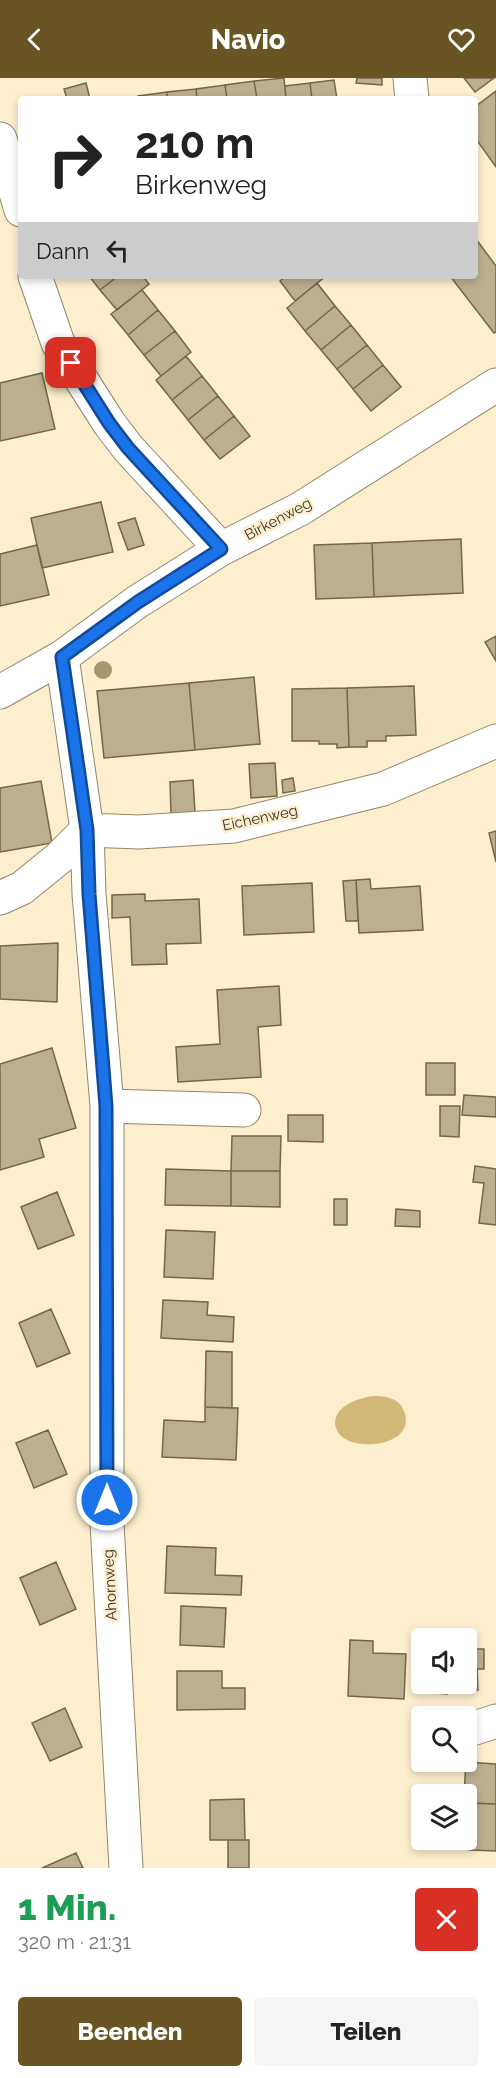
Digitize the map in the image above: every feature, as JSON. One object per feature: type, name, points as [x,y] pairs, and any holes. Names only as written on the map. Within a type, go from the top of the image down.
[{"type":"street","points":[[410,78],[412,96]]},
{"type":"street","points":[[0,139],[18,200]]},
{"type":"street","points":[[36,279],[58,343],[109,423],[128,448],[221,549]]},
{"type":"street","name":"Birkenweg","points":[[0,692],[62,657],[138,602],[221,549],[300,509],[496,385]]},
{"type":"street","name":"Ahornweg","points":[[62,657],[87,830],[89,894],[106,1106],[107,1523],[126,1868]]},
{"type":"street","name":"Eichenweg","points":[[87,830],[139,832],[234,826],[383,789],[496,741]]},
{"type":"street","points":[[0,898],[22,888],[59,858],[87,830]]},
{"type":"street","points":[[106,1106],[244,1110]]},
{"type":"street","points":[[477,1727],[496,1721]]},
{"type":"shaded area","points":[[373,1396],[392,1399],[399,1403],[404,1411],[406,1423],[401,1433],[379,1444],[352,1442],[342,1437],[336,1428],[337,1414],[353,1401]]},
{"type":"building","points":[[284,78],[286,96],[256,96],[254,81]]},
{"type":"building","points":[[357,78],[382,78],[382,85],[356,83]]},
{"type":"building","points":[[464,78],[494,78],[475,92]]},
{"type":"building","points":[[334,80],[337,96],[312,96],[310,83]]},
{"type":"building","points":[[254,81],[256,96],[227,96],[225,85]]},
{"type":"building","points":[[86,83],[89,96],[66,96],[64,89]]},
{"type":"building","points":[[310,83],[312,96],[286,96],[285,86]]},
{"type":"building","points":[[225,85],[227,96],[197,96],[196,89]]},
{"type":"building","points":[[196,89],[197,96],[167,96],[167,92]]},
{"type":"building","points":[[496,91],[496,167],[478,142],[478,104]]},
{"type":"building","points":[[167,92],[167,96],[138,96]]},
{"type":"building","points":[[478,242],[496,266],[496,332],[494,333],[452,279],[478,279]]},
{"type":"building","points":[[91,279],[114,279],[100,290]]},
{"type":"building","points":[[114,279],[145,279],[149,284],[117,310],[100,290]]},
{"type":"building","points":[[282,279],[322,279],[295,301],[280,281]]},
{"type":"building","points":[[317,283],[335,306],[305,331],[287,308]]},
{"type":"building","points":[[142,290],[158,310],[128,335],[111,314]]},
{"type":"building","points":[[335,306],[351,325],[321,350],[305,331]]},
{"type":"building","points":[[158,310],[175,331],[144,355],[128,335]]},
{"type":"building","points":[[351,325],[367,345],[337,369],[321,350]]},
{"type":"building","points":[[175,331],[191,352],[161,376],[144,355]]},
{"type":"building","points":[[367,345],[383,365],[353,389],[337,369]]},
{"type":"building","points":[[186,356],[202,376],[172,400],[156,380]]},
{"type":"building","points":[[383,365],[401,387],[371,411],[353,389]]},
{"type":"building","points":[[42,373],[55,429],[0,441],[0,383]]},
{"type":"building","points":[[202,376],[218,396],[188,420],[172,400]]},
{"type":"building","points":[[218,396],[234,416],[204,440],[188,420]]},
{"type":"building","points":[[234,416],[250,436],[220,459],[204,440]]},
{"type":"building","points":[[101,502],[113,552],[42,568],[31,518]]},
{"type":"building","points":[[135,518],[144,545],[128,550],[118,523]]},
{"type":"building","points":[[461,539],[463,593],[374,597],[372,543]]},
{"type":"building","points":[[372,543],[374,597],[316,599],[314,545]]},
{"type":"building","points":[[37,545],[49,595],[0,606],[0,554]]},
{"type":"building","points":[[496,636],[496,661],[485,642]]},
{"type":"building","points":[[254,677],[260,744],[195,750],[189,683]]},
{"type":"building","points":[[189,683],[195,750],[104,758],[97,691]]},
{"type":"building","points":[[414,686],[416,735],[386,736],[386,741],[367,741],[367,747],[349,747],[347,688]]},
{"type":"building","points":[[347,688],[349,747],[337,748],[337,744],[319,744],[319,741],[292,741],[292,689]]},
{"type":"building","points":[[275,763],[277,796],[251,798],[249,764]]},
{"type":"building","points":[[293,778],[295,791],[283,793],[282,780]]},
{"type":"building","points":[[193,780],[195,812],[171,814],[170,782]]},
{"type":"building","points":[[41,781],[52,843],[0,852],[0,788]]},
{"type":"building","points":[[496,831],[496,862],[489,833]]},
{"type":"building","points":[[370,879],[371,889],[420,886],[423,930],[359,933],[356,880]]},
{"type":"building","points":[[356,880],[358,921],[346,921],[343,881]]},
{"type":"building","points":[[312,883],[314,932],[244,935],[242,886]]},
{"type":"building","points":[[145,894],[145,901],[199,899],[201,943],[166,944],[167,964],[132,965],[130,917],[112,918],[112,895]]},
{"type":"building","points":[[58,943],[57,1002],[0,999],[0,946]]},
{"type":"building","points":[[279,986],[281,1025],[258,1027],[261,1077],[178,1082],[176,1047],[220,1044],[217,990]]},
{"type":"building","points":[[52,1048],[76,1128],[39,1139],[44,1157],[0,1170],[0,1064]]},
{"type":"building","points":[[426,1063],[455,1063],[455,1095],[426,1095]]},
{"type":"building","points":[[464,1095],[496,1097],[496,1117],[462,1115]]},
{"type":"building","points":[[440,1106],[460,1106],[459,1137],[440,1136]]},
{"type":"building","points":[[288,1115],[323,1115],[323,1142],[288,1141]]},
{"type":"building","points":[[232,1136],[281,1136],[280,1171],[231,1171]]},
{"type":"building","points":[[475,1166],[496,1169],[496,1225],[479,1223],[484,1183],[473,1182]]},
{"type":"building","points":[[166,1169],[231,1171],[231,1206],[165,1205]]},
{"type":"building","points":[[231,1171],[280,1171],[280,1207],[231,1206]]},
{"type":"building","points":[[57,1192],[74,1235],[38,1249],[21,1207]]},
{"type":"building","points":[[334,1199],[347,1199],[347,1225],[334,1225]]},
{"type":"building","points":[[396,1209],[420,1211],[420,1227],[395,1226]]},
{"type":"building","points":[[166,1230],[215,1232],[213,1279],[164,1277]]},
{"type":"building","points":[[163,1300],[208,1302],[207,1315],[234,1317],[233,1342],[161,1338]]},
{"type":"building","points":[[51,1309],[70,1353],[37,1367],[19,1323]]},
{"type":"building","points":[[206,1351],[232,1352],[232,1408],[205,1407]]},
{"type":"building","points":[[205,1407],[238,1408],[236,1460],[162,1457],[164,1420],[205,1422]]},
{"type":"building","points":[[48,1430],[67,1474],[34,1488],[16,1443]]},
{"type":"building","points":[[167,1546],[216,1548],[215,1575],[242,1576],[241,1595],[165,1593]]},
{"type":"building","points":[[56,1562],[76,1609],[40,1625],[20,1578]]},
{"type":"building","points":[[181,1606],[226,1608],[224,1647],[180,1645]]},
{"type":"building","points":[[350,1640],[373,1641],[373,1653],[406,1654],[404,1699],[348,1696]]},
{"type":"building","points":[[477,1649],[484,1649],[484,1669],[477,1669]]},
{"type":"building","points":[[177,1671],[222,1671],[222,1688],[245,1688],[245,1709],[177,1710]]},
{"type":"building","points":[[65,1708],[82,1747],[50,1761],[32,1723]]},
{"type":"building","points":[[477,1763],[496,1764],[496,1804],[477,1803],[477,1784],[465,1784],[465,1772],[477,1772]]},
{"type":"building","points":[[244,1799],[245,1840],[210,1840],[210,1800]]},
{"type":"building","points":[[477,1803],[496,1804],[496,1851],[470,1850],[477,1850]]},
{"type":"building","points":[[228,1840],[249,1840],[249,1868],[228,1868]]},
{"type":"building","points":[[76,1853],[83,1868],[42,1868]]},
{"type":"route","points":[[71,363],[109,423],[128,448],[208,532],[221,549],[138,602],[62,657],[87,830],[89,894],[106,1106],[107,1500]]}]
